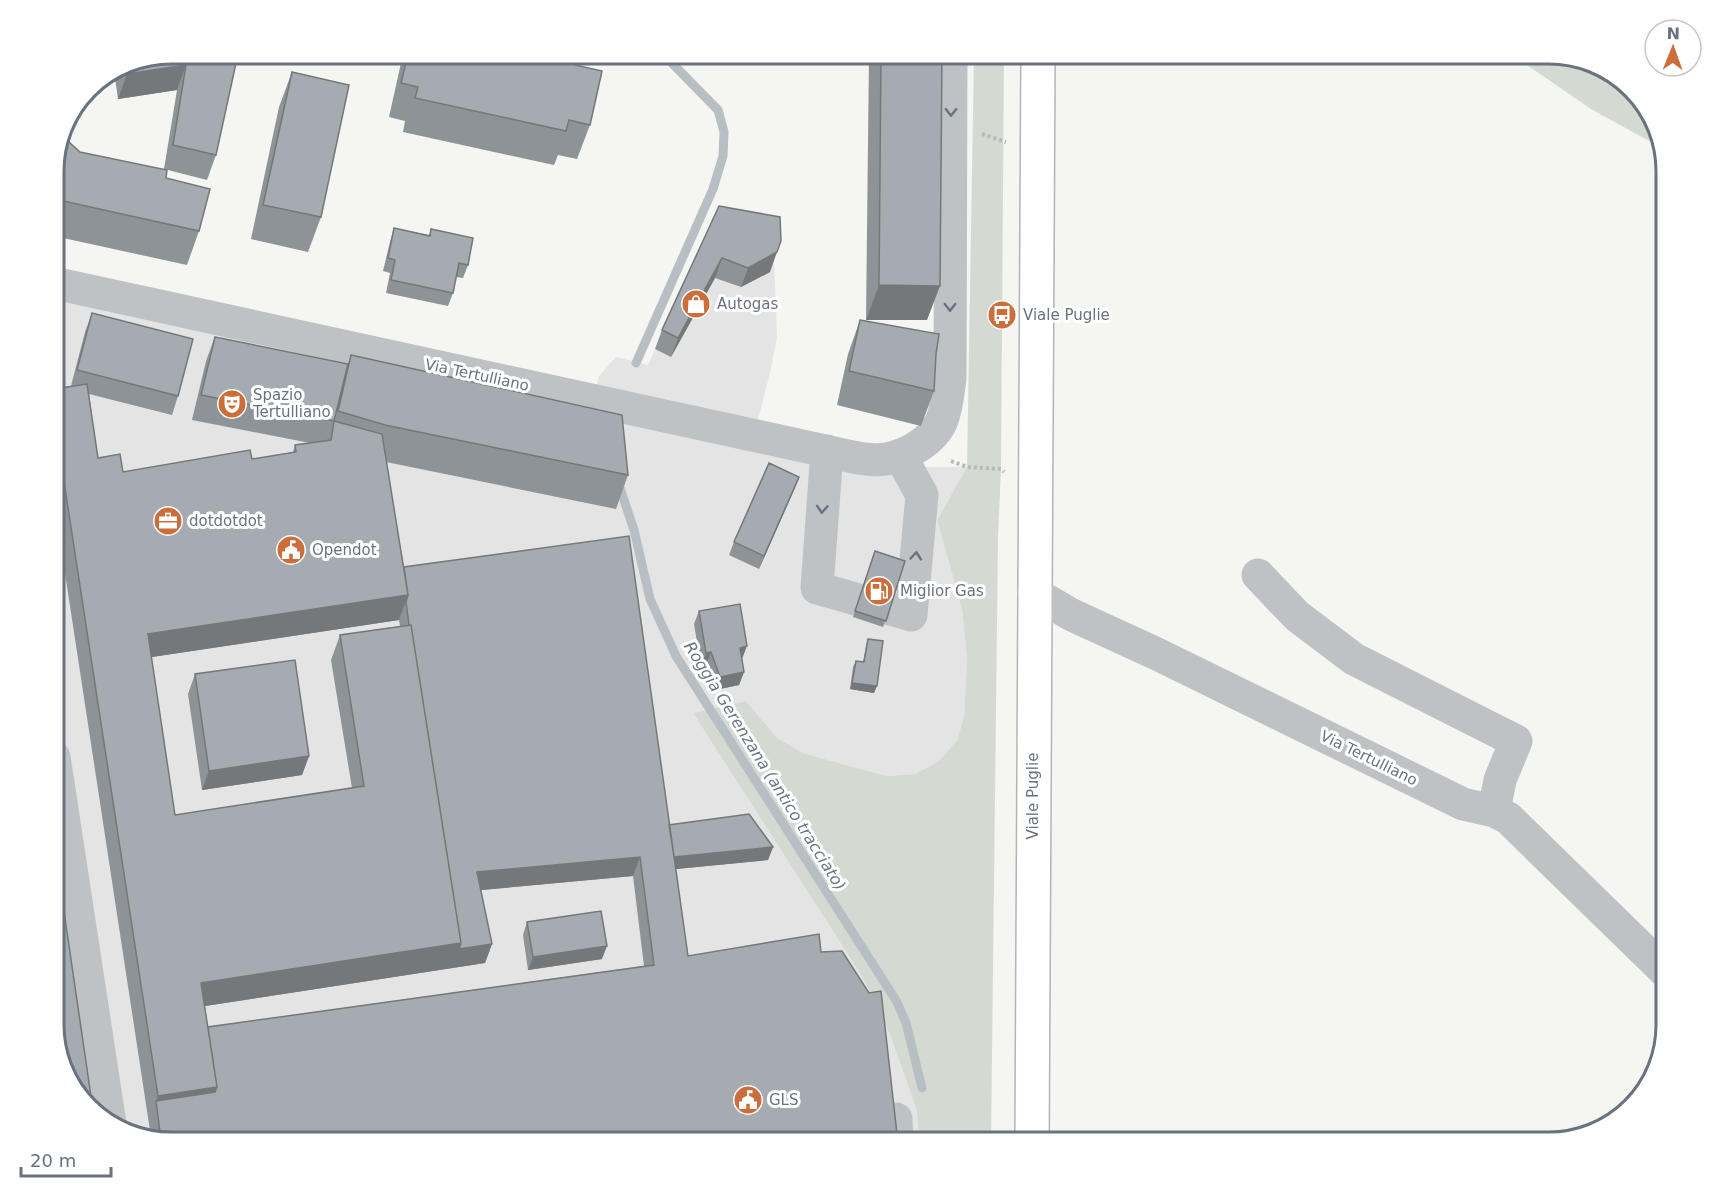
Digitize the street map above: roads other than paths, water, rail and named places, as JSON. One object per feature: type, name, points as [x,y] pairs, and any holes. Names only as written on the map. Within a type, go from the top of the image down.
[{"type":"main road","name":"Viale Puglie","points":[[1032,1132],[1038,64]]},
{"type":"street","points":[[826,451],[817,588],[911,615],[922,495],[900,455],[932,437],[942,421],[947,402],[950,378],[951,64]]},
{"type":"street","name":"Via Tertulliano","points":[[65,285],[826,451],[871,460],[888,459],[900,455]]},
{"type":"street","points":[[1258,575],[1296,616],[1354,659],[1516,741],[1500,780],[1494,811]]},
{"type":"street","name":"Via Tertulliano","points":[[1034,593],[1072,615],[1157,654],[1463,804],[1494,811],[1508,818],[1656,962]]},
{"type":"street","points":[[65,829],[108,1112]]},
{"type":"waterway","name":"Roggia Gerenzana (antico tracciato)","points":[[636,363],[713,189],[723,156],[724,132],[718,110],[673,64]]},
{"type":"waterway","name":"Roggia Gerenzana (antico tracciato)","points":[[618,482],[634,530],[650,599],[676,656],[897,1002],[906,1023],[922,1088]]},
{"type":"place","name":"Autogas","points":[[696,304]]},
{"type":"place","name":"Viale Puglie","points":[[1002,315]]},
{"type":"place","name":"Spazio Tertulliano","points":[[232,404]]},
{"type":"place","name":"dotdotdot","points":[[168,521]]},
{"type":"place","name":"Opendot","points":[[291,550]]},
{"type":"place","name":"Miglior Gas","points":[[879,591]]},
{"type":"place","name":"GLS","points":[[748,1100]]}]
